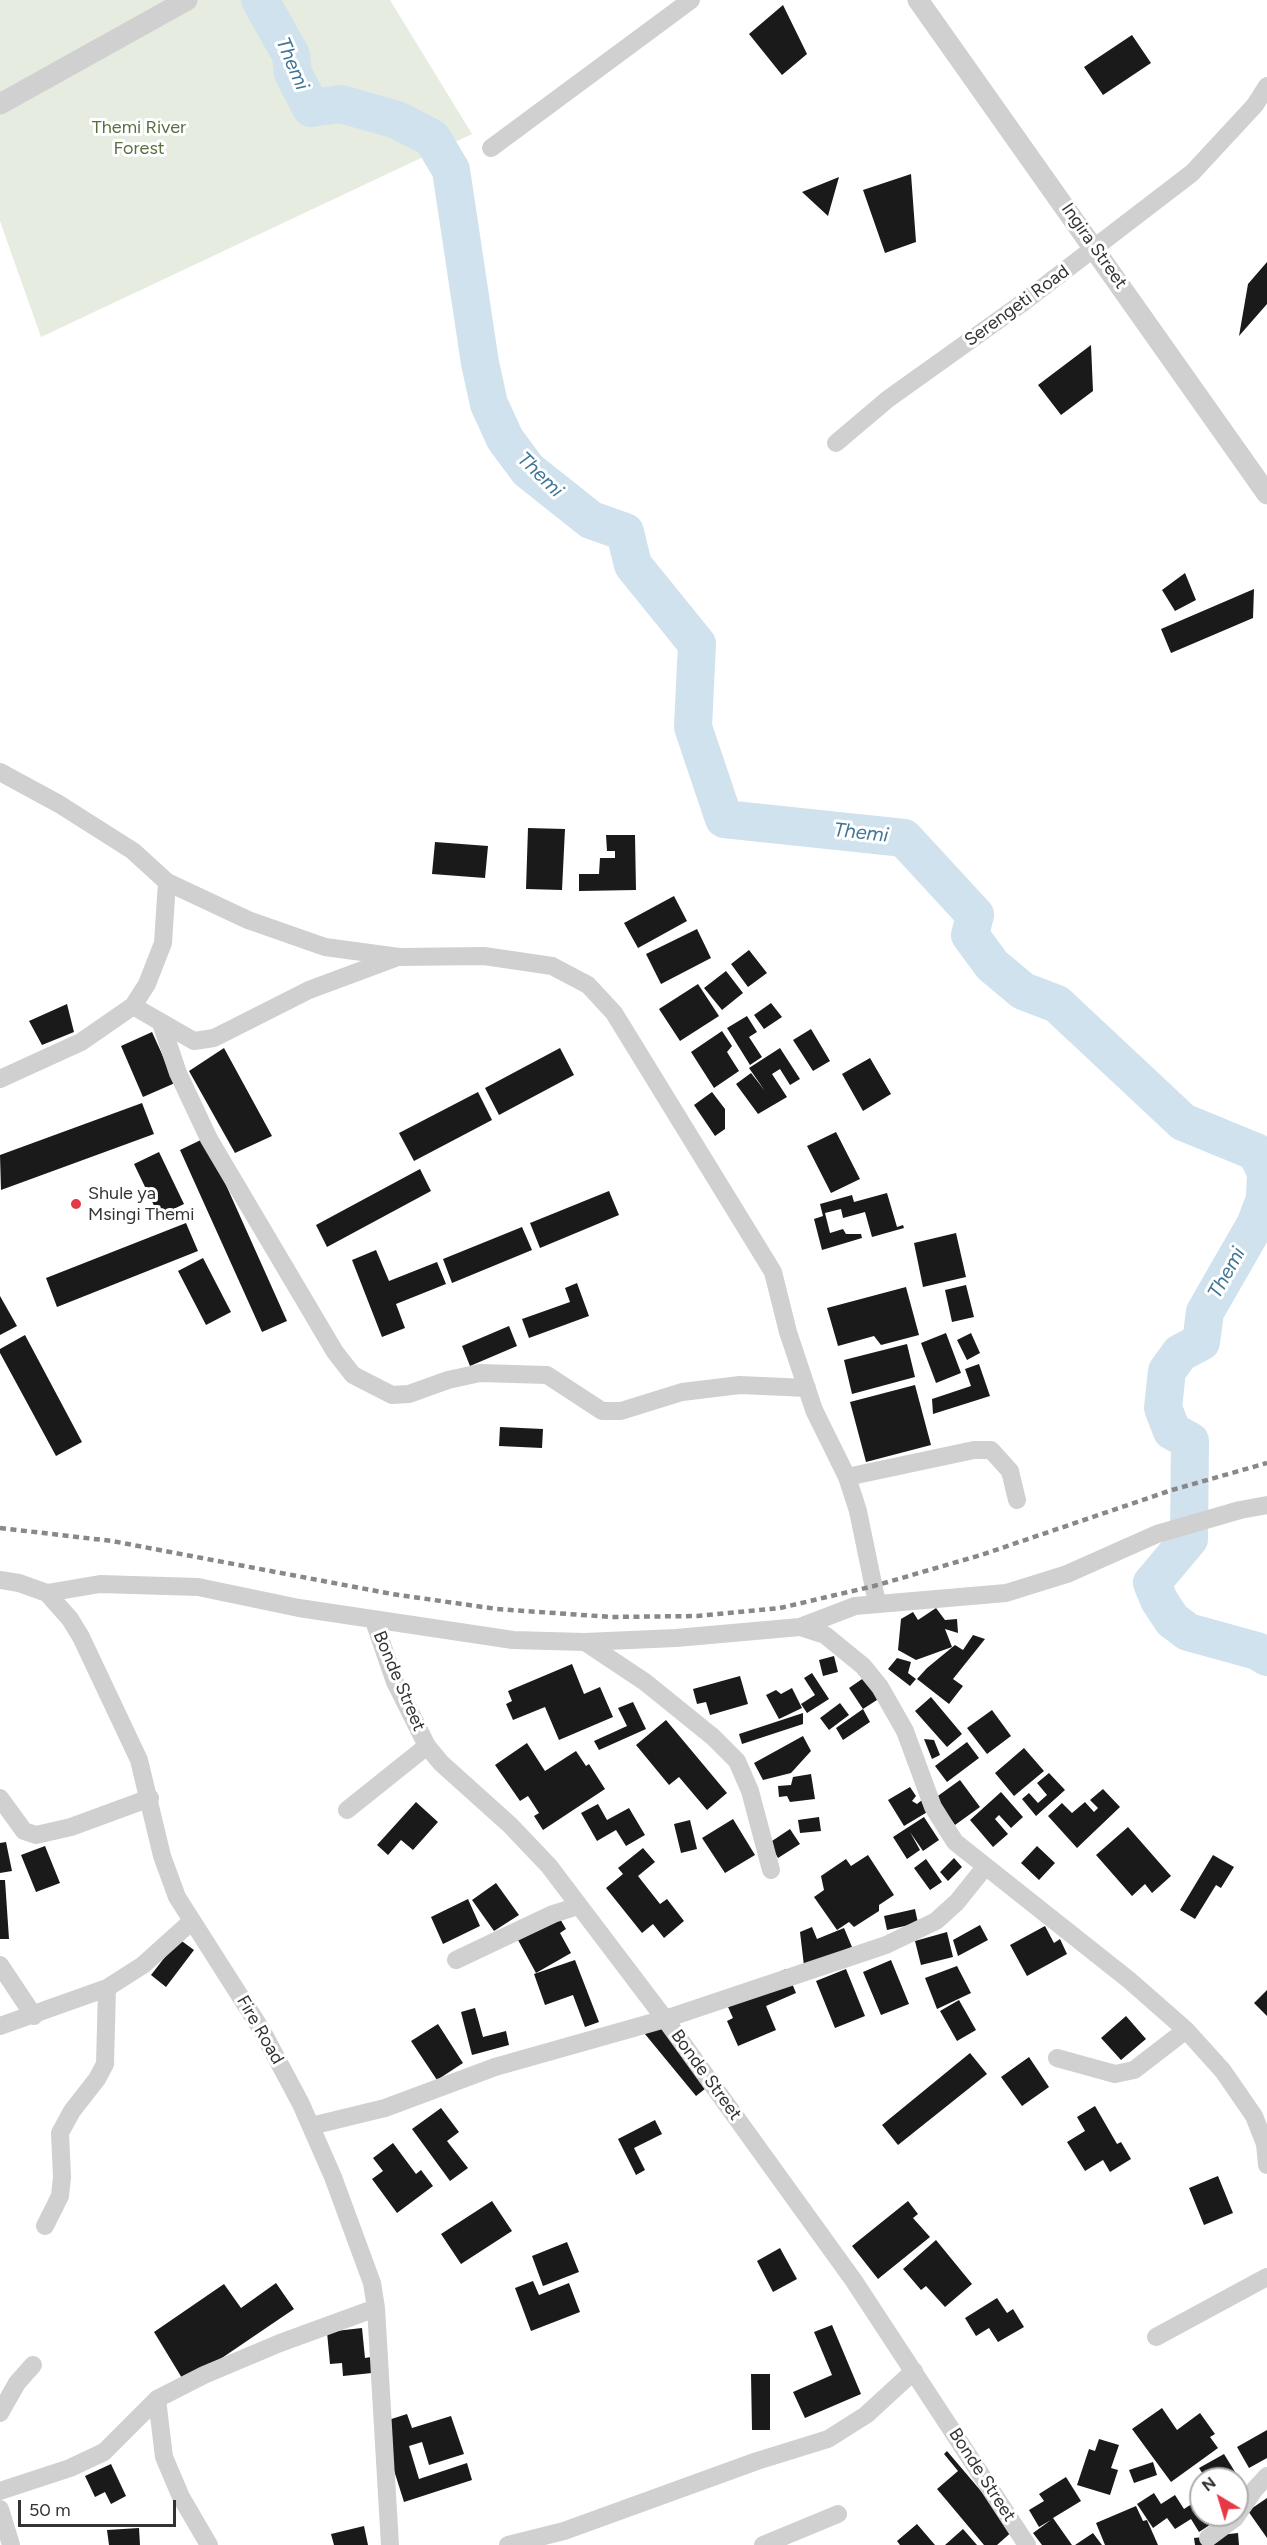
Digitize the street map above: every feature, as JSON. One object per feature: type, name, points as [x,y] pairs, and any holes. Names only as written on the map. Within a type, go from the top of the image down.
[{"type":"street","points":[[0,104],[187,0]]},
{"type":"street","points":[[491,148],[691,0]]},
{"type":"street","name":"Ingira Street","points":[[918,0],[1267,494]]},
{"type":"street","name":"Serengeti Road","points":[[836,443],[888,399],[1095,248],[1192,173],[1255,105],[1267,86]]},
{"type":"street","points":[[0,772],[59,804],[133,851],[166,882],[248,920],[325,946],[399,957],[484,956],[552,966],[588,985],[614,1013],[773,1272],[788,1332],[814,1410],[847,1477],[858,1511],[877,1603]]},
{"type":"street","points":[[0,1079],[81,1042],[133,1006],[147,984],[163,943],[166,882]]},
{"type":"street","points":[[133,1006],[194,1041],[214,1038],[309,990],[399,957]]},
{"type":"street","points":[[161,1023],[178,1073],[209,1139],[335,1352],[353,1375],[392,1395],[410,1395],[448,1380],[480,1373],[547,1375],[602,1411],[621,1411],[682,1392],[740,1385],[807,1388]]},
{"type":"street","points":[[847,1477],[974,1450],[991,1450],[1010,1470],[1017,1500]]},
{"type":"street","points":[[0,1580],[19,1583],[48,1593],[100,1584],[198,1587],[277,1605],[513,1640],[585,1642],[714,1636],[800,1627],[855,1606],[1006,1593],[1067,1574],[1156,1534],[1240,1510],[1267,1505]]},
{"type":"street","name":"Fire Road","points":[[48,1593],[70,1619],[81,1637],[140,1760],[168,1876],[192,1920],[261,2029],[311,2126],[372,2283],[376,2308],[390,2545]]},
{"type":"street","name":"Bonde Street","points":[[374,1621],[395,1682],[427,1746],[441,1763],[532,1846],[664,2019],[804,2210],[914,2372],[1021,2542]]},
{"type":"street","points":[[800,1627],[825,1635],[845,1650],[880,1687],[905,1731],[933,1807],[955,1842],[1129,1980],[1186,2030],[1223,2072],[1254,2116],[1265,2144],[1267,2165]]},
{"type":"street","points":[[585,1642],[645,1682],[713,1737],[737,1761],[753,1800],[771,1869]]},
{"type":"street","points":[[347,1809],[427,1746]]},
{"type":"street","points":[[0,1798],[19,1826],[29,1834],[36,1835],[71,1827],[150,1798]]},
{"type":"street","points":[[311,2126],[385,2108],[495,2067],[664,2019],[804,1974],[917,1931],[936,1921],[957,1902],[985,1867]]},
{"type":"street","points":[[456,1960],[522,1927],[578,1906]]},
{"type":"street","points":[[0,2026],[34,2016],[107,1988],[143,1965],[192,1920]]},
{"type":"street","points":[[0,1965],[34,2016]]},
{"type":"street","points":[[45,2226],[60,2196],[62,2177],[60,2133],[72,2111],[92,2086],[105,2064],[107,1988]]},
{"type":"street","points":[[1057,2058],[1115,2074],[1134,2070],[1186,2030]]},
{"type":"street","points":[[1156,2337],[1267,2277]]},
{"type":"street","points":[[1,2486],[70,2468],[104,2452],[157,2400],[280,2343],[376,2308]]},
{"type":"street","points":[[0,2413],[17,2383],[33,2365]]},
{"type":"street","points":[[508,2545],[585,2524],[757,2461],[828,2439],[866,2415],[914,2372]]},
{"type":"street","points":[[157,2400],[164,2457],[181,2497],[209,2545]]},
{"type":"street","points":[[1208,2538],[1235,2518],[1267,2476]]},
{"type":"street","points":[[0,2508],[11,2545]]},
{"type":"street","points":[[763,2545],[838,2514]]},
{"type":"green space","name":"Themi River Forest","points":[[0,0],[390,0],[472,134],[41,337],[0,221]]},
{"type":"building","points":[[783,5],[807,54],[782,75],[749,34]]},
{"type":"building","points":[[1132,35],[1151,63],[1103,95],[1084,67]]},
{"type":"building","points":[[911,174],[916,242],[885,253],[863,190]]},
{"type":"building","points":[[839,177],[828,216],[802,192]]},
{"type":"building","points":[[1267,262],[1267,304],[1239,336],[1248,284]]},
{"type":"building","points":[[1091,345],[1093,391],[1061,415],[1038,385]]},
{"type":"building","points":[[1185,573],[1196,600],[1175,611],[1162,590]]},
{"type":"building","points":[[1254,589],[1253,618],[1171,653],[1161,629]]},
{"type":"building","points":[[528,828],[565,829],[562,890],[526,889]]},
{"type":"building","points":[[606,835],[635,835],[636,890],[579,891],[579,874],[599,874],[600,858],[615,858],[615,851],[607,851]]},
{"type":"building","points":[[435,842],[488,846],[485,878],[432,874]]},
{"type":"building","points":[[674,896],[687,921],[638,948],[624,923]]},
{"type":"building","points":[[697,929],[711,958],[661,984],[646,954]]},
{"type":"building","points":[[749,950],[767,973],[748,987],[731,964]]},
{"type":"building","points":[[726,971],[743,993],[722,1010],[704,988]]},
{"type":"building","points":[[698,984],[719,1016],[680,1041],[659,1009]]},
{"type":"building","points":[[771,1003],[782,1017],[764,1029],[754,1015]]},
{"type":"building","points":[[67,1004],[74,1032],[42,1045],[29,1021]]},
{"type":"building","points":[[747,1016],[757,1032],[749,1037],[762,1057],[750,1065],[727,1028]]},
{"type":"building","points":[[811,1029],[830,1061],[813,1071],[793,1040]]},
{"type":"building","points":[[722,1031],[732,1046],[727,1052],[739,1071],[714,1088],[691,1052]]},
{"type":"building","points":[[152,1032],[175,1083],[143,1097],[121,1046]]},
{"type":"building","points":[[224,1048],[272,1136],[235,1153],[189,1071]]},
{"type":"building","points":[[560,1048],[574,1075],[499,1115],[485,1088]]},
{"type":"building","points":[[780,1048],[800,1079],[790,1085],[780,1069],[772,1074],[787,1097],[758,1114],[736,1084],[751,1073],[765,1091],[749,1068]]},
{"type":"building","points":[[870,1058],[891,1094],[863,1111],[842,1074]]},
{"type":"building","points":[[478,1092],[492,1120],[414,1161],[399,1133]]},
{"type":"building","points":[[712,1092],[725,1109],[725,1129],[715,1136],[694,1105]]},
{"type":"building","points":[[142,1103],[154,1134],[1,1190],[0,1155]]},
{"type":"building","points":[[836,1132],[860,1179],[831,1193],[807,1146]]},
{"type":"building","points":[[205,1138],[287,1321],[262,1332],[180,1150]]},
{"type":"building","points":[[159,1152],[184,1204],[159,1216],[134,1164]]},
{"type":"building","points":[[420,1169],[431,1191],[327,1247],[316,1225]]},
{"type":"building","points":[[609,1191],[619,1215],[540,1248],[530,1223]]},
{"type":"building","points":[[887,1193],[897,1227],[903,1225],[904,1228],[872,1237],[865,1212],[843,1218],[841,1209],[825,1213],[830,1233],[843,1229],[846,1234],[861,1234],[862,1238],[822,1250],[814,1219],[823,1216],[820,1204],[852,1195],[854,1202]]},
{"type":"building","points":[[186,1223],[198,1251],[57,1307],[46,1278]]},
{"type":"building","points":[[522,1227],[532,1250],[452,1283],[443,1259]]},
{"type":"building","points":[[956,1233],[966,1277],[923,1287],[914,1243]]},
{"type":"building","points":[[376,1250],[389,1281],[437,1262],[446,1284],[396,1304],[405,1328],[382,1337],[352,1260]]},
{"type":"building","points":[[203,1258],[231,1312],[206,1325],[178,1271]]},
{"type":"building","points":[[577,1283],[589,1316],[529,1338],[522,1319],[570,1302],[565,1288]]},
{"type":"building","points":[[966,1285],[974,1317],[952,1322],[945,1290]]},
{"type":"building","points":[[906,1287],[919,1335],[881,1345],[874,1336],[838,1346],[827,1308]]},
{"type":"building","points":[[0,1296],[17,1326],[0,1335]]},
{"type":"building","points":[[509,1326],[517,1346],[470,1366],[462,1346]]},
{"type":"building","points":[[946,1333],[961,1373],[936,1383],[921,1343]]},
{"type":"building","points":[[971,1333],[980,1353],[967,1360],[957,1340]]},
{"type":"building","points":[[25,1335],[82,1442],[56,1456],[0,1353],[0,1349]]},
{"type":"building","points":[[907,1344],[915,1377],[852,1394],[844,1360]]},
{"type":"building","points":[[979,1364],[990,1396],[933,1414],[932,1399],[971,1386],[965,1369]]},
{"type":"building","points":[[915,1385],[931,1445],[866,1462],[850,1402]]},
{"type":"building","points":[[500,1427],[543,1429],[542,1448],[499,1446]]},
{"type":"building","points":[[936,1608],[945,1620],[957,1619],[958,1633],[945,1629],[952,1647],[916,1660],[898,1650],[901,1619],[913,1612],[918,1620]]},
{"type":"building","points":[[973,1635],[985,1639],[953,1679],[963,1686],[949,1704],[917,1679],[955,1645],[963,1650]]},
{"type":"building","points":[[834,1656],[838,1672],[823,1676],[819,1660]]},
{"type":"building","points":[[897,1658],[911,1662],[908,1673],[916,1679],[910,1686],[888,1669]]},
{"type":"building","points":[[572,1664],[584,1694],[600,1687],[613,1717],[559,1740],[545,1707],[513,1720],[506,1704],[512,1701],[508,1691]]},
{"type":"building","points":[[812,1673],[829,1699],[807,1713],[801,1704],[815,1695],[804,1678]]},
{"type":"building","points":[[740,1676],[748,1704],[710,1715],[706,1702],[697,1704],[693,1689]]},
{"type":"building","points":[[865,1677],[880,1698],[863,1709],[849,1688]]},
{"type":"building","points":[[792,1688],[802,1708],[779,1719],[766,1695],[776,1690],[781,1694]]},
{"type":"building","points":[[931,1697],[962,1734],[947,1747],[915,1711]]},
{"type":"building","points":[[633,1702],[646,1729],[599,1750],[594,1741],[627,1726],[618,1708]]},
{"type":"building","points":[[840,1703],[849,1715],[829,1730],[820,1718]]},
{"type":"building","points":[[863,1709],[870,1722],[843,1740],[836,1728]]},
{"type":"building","points":[[992,1710],[1011,1736],[987,1754],[967,1728]]},
{"type":"building","points":[[803,1713],[803,1724],[742,1744],[739,1734]]},
{"type":"building","points":[[666,1720],[727,1793],[707,1810],[679,1777],[669,1785],[636,1745]]},
{"type":"building","points":[[803,1736],[811,1751],[791,1773],[763,1780],[754,1763]]},
{"type":"building","points":[[924,1739],[934,1740],[940,1755],[932,1759]]},
{"type":"building","points":[[967,1742],[979,1758],[947,1782],[935,1766]]},
{"type":"building","points":[[527,1743],[545,1771],[576,1751],[586,1766],[589,1764],[605,1789],[543,1830],[534,1816],[539,1813],[528,1796],[520,1801],[495,1765]]},
{"type":"building","points":[[1024,1748],[1044,1771],[1014,1796],[995,1773]]},
{"type":"building","points":[[1049,1773],[1065,1790],[1036,1816],[1022,1799],[1029,1793],[1038,1803],[1047,1795],[1037,1783]]},
{"type":"building","points":[[811,1774],[815,1799],[790,1802],[787,1796],[779,1797],[778,1786],[791,1785],[793,1777]]},
{"type":"building","points":[[960,1780],[980,1807],[955,1825],[935,1798]]},
{"type":"building","points":[[910,1787],[916,1796],[912,1801],[917,1804],[922,1800],[929,1811],[904,1826],[888,1800]]},
{"type":"building","points":[[1103,1789],[1120,1807],[1077,1848],[1048,1816],[1062,1803],[1072,1813],[1085,1802],[1094,1812],[1098,1808],[1090,1800]]},
{"type":"building","points":[[1001,1792],[1023,1817],[1011,1828],[999,1815],[995,1819],[1008,1834],[993,1847],[970,1820]]},
{"type":"building","points":[[416,1802],[438,1822],[413,1850],[401,1840],[388,1855],[377,1845]]},
{"type":"building","points":[[598,1804],[607,1820],[629,1808],[645,1835],[626,1846],[616,1830],[597,1841],[581,1813]]},
{"type":"building","points":[[819,1817],[821,1831],[800,1833],[798,1820]]},
{"type":"building","points":[[924,1817],[939,1840],[923,1851],[910,1832],[920,1850],[907,1859],[893,1837]]},
{"type":"building","points":[[733,1819],[755,1855],[725,1873],[702,1838]]},
{"type":"building","points":[[690,1820],[697,1849],[681,1853],[674,1824]]},
{"type":"building","points":[[1128,1827],[1171,1876],[1152,1893],[1145,1884],[1132,1896],[1096,1855]]},
{"type":"building","points":[[790,1829],[800,1844],[778,1858],[769,1843]]},
{"type":"building","points":[[6,1842],[12,1871],[0,1873],[0,1843]]},
{"type":"building","points":[[45,1846],[60,1883],[36,1892],[21,1855]]},
{"type":"building","points":[[1037,1846],[1055,1863],[1039,1880],[1021,1863]]},
{"type":"building","points":[[643,1848],[655,1862],[638,1876],[660,1904],[667,1899],[684,1921],[664,1938],[653,1924],[642,1933],[606,1888],[623,1874],[618,1868]]},
{"type":"building","points":[[868,1855],[894,1895],[879,1905],[879,1911],[854,1927],[849,1922],[837,1930],[814,1897],[824,1890],[821,1876],[846,1859],[851,1866]]},
{"type":"building","points":[[1213,1855],[1234,1867],[1221,1888],[1216,1885],[1195,1919],[1180,1910]]},
{"type":"building","points":[[954,1858],[962,1867],[948,1881],[940,1872]]},
{"type":"building","points":[[926,1859],[942,1882],[930,1890],[914,1868]]},
{"type":"building","points":[[0,1880],[5,1880],[9,1939],[0,1939]]},
{"type":"building","points":[[496,1883],[519,1915],[494,1931],[472,1900]]},
{"type":"building","points":[[468,1899],[480,1926],[443,1944],[431,1917]]},
{"type":"building","points":[[915,1909],[918,1923],[887,1930],[884,1916]]},
{"type":"building","points":[[559,1917],[566,1929],[560,1933],[571,1953],[536,1973],[518,1940]]},
{"type":"building","points":[[980,1925],[988,1940],[958,1956],[953,1940]]},
{"type":"building","points":[[1045,1926],[1054,1943],[1060,1939],[1067,1954],[1027,1976],[1010,1945]]},
{"type":"building","points":[[812,1927],[817,1939],[844,1928],[852,1947],[804,1966],[800,1932]]},
{"type":"building","points":[[947,1932],[953,1957],[921,1965],[915,1941]]},
{"type":"building","points":[[179,1939],[194,1950],[166,1987],[151,1975]]},
{"type":"building","points":[[575,1960],[599,2022],[585,2027],[573,1995],[545,2005],[534,1974]]},
{"type":"building","points":[[891,1960],[909,2004],[881,2015],[863,1972]]},
{"type":"building","points":[[957,1966],[971,1993],[937,2009],[925,1978]]},
{"type":"building","points":[[786,1969],[796,1993],[766,2006],[776,2030],[738,2046],[727,2021],[733,2018],[723,1996]]},
{"type":"building","points":[[846,1969],[865,2016],[835,2028],[816,1981]]},
{"type":"building","points":[[1267,1990],[1267,2016],[1254,2003]]},
{"type":"building","points":[[959,2000],[976,2030],[957,2041],[940,2011]]},
{"type":"building","points":[[475,2008],[483,2037],[506,2031],[509,2045],[472,2055],[461,2012]]},
{"type":"building","points":[[659,2012],[715,2081],[696,2096],[640,2028]]},
{"type":"building","points":[[1126,2016],[1146,2039],[1121,2060],[1101,2038]]},
{"type":"building","points":[[438,2024],[463,2063],[437,2080],[411,2041]]},
{"type":"building","points":[[970,2053],[987,2074],[898,2145],[882,2125]]},
{"type":"building","points":[[1029,2057],[1049,2087],[1022,2106],[1001,2077]]},
{"type":"building","points":[[1095,2106],[1117,2144],[1121,2142],[1131,2159],[1110,2172],[1103,2160],[1085,2171],[1067,2142],[1085,2131],[1077,2117]]},
{"type":"building","points":[[441,2108],[459,2132],[447,2141],[468,2168],[450,2181],[412,2129]]},
{"type":"building","points":[[655,2120],[662,2134],[634,2148],[645,2170],[636,2175],[618,2139]]},
{"type":"building","points":[[393,2143],[416,2174],[421,2170],[433,2186],[397,2213],[372,2179],[383,2171],[373,2158]]},
{"type":"building","points":[[1218,2176],[1233,2213],[1204,2225],[1189,2188]]},
{"type":"building","points":[[492,2201],[512,2231],[461,2264],[441,2234]]},
{"type":"building","points":[[908,2201],[918,2214],[913,2218],[930,2237],[878,2279],[852,2246]]},
{"type":"building","points":[[936,2240],[972,2284],[945,2307],[926,2286],[921,2290],[903,2269]]},
{"type":"building","points":[[567,2242],[579,2272],[543,2286],[532,2256]]},
{"type":"building","points":[[780,2248],[797,2279],[773,2292],[757,2261]]},
{"type":"building","points":[[533,2281],[539,2295],[569,2283],[580,2312],[531,2331],[515,2288]]},
{"type":"building","points":[[276,2283],[294,2309],[185,2383],[154,2332],[224,2284],[241,2308]]},
{"type":"building","points":[[997,2298],[1007,2313],[1013,2309],[1024,2327],[998,2342],[989,2328],[976,2336],[965,2318]]},
{"type":"building","points":[[832,2325],[861,2394],[805,2418],[793,2392],[832,2375],[814,2332]]},
{"type":"building","points":[[362,2328],[365,2358],[371,2357],[372,2373],[343,2376],[342,2363],[330,2364],[327,2332]]},
{"type":"building","points":[[751,2374],[770,2374],[770,2430],[752,2430]]},
{"type":"building","points":[[1162,2408],[1177,2430],[1200,2413],[1215,2434],[1210,2437],[1218,2448],[1171,2482],[1132,2429]]},
{"type":"building","points":[[407,2414],[412,2428],[451,2416],[464,2454],[429,2465],[422,2442],[409,2446],[419,2479],[467,2463],[472,2480],[404,2502],[379,2423]]},
{"type":"building","points":[[1267,2430],[1267,2458],[1249,2468],[1237,2447]]},
{"type":"building","points":[[1099,2439],[1119,2445],[1111,2468],[1118,2470],[1110,2495],[1077,2485],[1089,2449],[1095,2451]]},
{"type":"building","points":[[947,2451],[1014,2530],[997,2545],[984,2545],[937,2489],[958,2471],[944,2454]]},
{"type":"building","points":[[1224,2454],[1232,2467],[1201,2467]]},
{"type":"building","points":[[1153,2462],[1157,2475],[1134,2483],[1129,2470]]},
{"type":"building","points":[[111,2464],[126,2496],[111,2504],[105,2492],[95,2497],[85,2476]]},
{"type":"building","points":[[1066,2477],[1081,2501],[1053,2518],[1072,2545],[1042,2545],[1033,2533],[1051,2520],[1039,2527],[1029,2510],[1044,2501],[1039,2494]]},
{"type":"building","points":[[1154,2493],[1161,2504],[1175,2495],[1184,2509],[1189,2506],[1189,2520],[1175,2529],[1167,2518],[1153,2528],[1137,2504]]},
{"type":"building","points":[[1267,2498],[1267,2538],[1249,2512]]},
{"type":"building","points":[[1136,2506],[1143,2521],[1147,2520],[1158,2545],[1105,2545],[1096,2523]]},
{"type":"building","points":[[917,2524],[935,2545],[900,2545],[897,2541]]},
{"type":"building","points":[[364,2526],[368,2545],[334,2545],[331,2534]]},
{"type":"building","points":[[1196,2527],[1207,2527],[1199,2532]]},
{"type":"building","points":[[139,2528],[140,2545],[109,2545],[107,2530]]},
{"type":"building","points":[[963,2529],[977,2545],[945,2545]]},
{"type":"building","points":[[1093,2533],[1102,2545],[1075,2545]]},
{"type":"building","points":[[1238,2533],[1239,2545],[1195,2545],[1194,2538]]},
{"type":"waterway","name":"Themi","points":[[260,0],[291,55],[293,73],[311,108],[341,104],[397,120],[432,138],[451,170],[480,363],[489,404],[505,439],[528,470],[591,520],[625,532],[633,565],[697,644],[693,727],[724,819],[904,838],[975,915],[970,935],[992,965],[1023,991],[1057,1004],[1183,1122],[1256,1152],[1266,1172],[1265,1199],[1255,1225],[1205,1312],[1201,1342],[1180,1353],[1167,1371],[1163,1408],[1172,1431],[1190,1441],[1189,1539],[1152,1583],[1159,1600],[1172,1620],[1188,1632],[1257,1651],[1267,1657]]},
{"type":"railway","points":[[0,1528],[112,1541],[392,1594],[497,1609],[611,1617],[697,1616],[780,1608],[874,1586],[981,1555],[1172,1490],[1267,1463]]},
{"type":"place","name":"Shule ya Msingi Themi","points":[[76,1204]]}]
